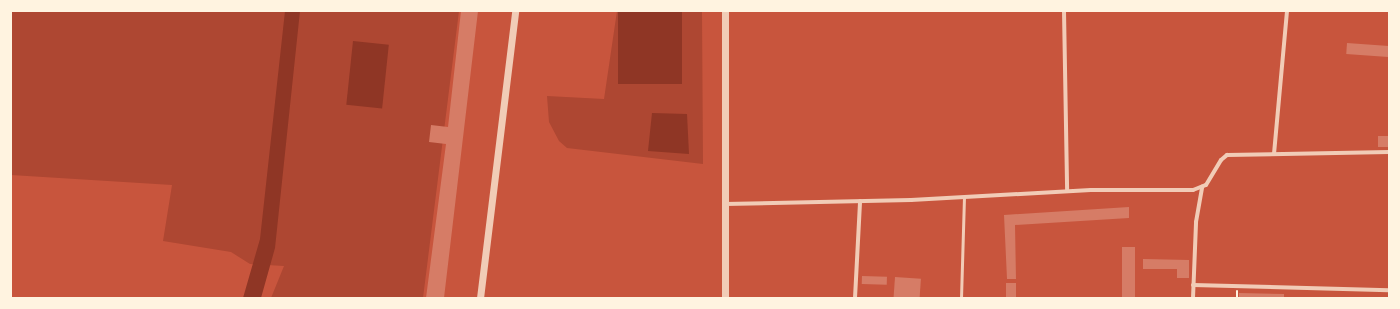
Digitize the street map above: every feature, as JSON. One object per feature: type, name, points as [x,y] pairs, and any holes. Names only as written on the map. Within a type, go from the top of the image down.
[{"type":"street","points":[[480,298],[515,11]]},
{"type":"street","points":[[725,11],[725,298]]},
{"type":"street","points":[[1064,11],[1067,191]]},
{"type":"street","points":[[1274,154],[1287,11]]},
{"type":"street","points":[[724,204],[964,198],[1067,191],[1193,190],[1202,187],[1209,181],[1221,160],[1227,155],[1389,152]]},
{"type":"street","points":[[1193,298],[1196,222],[1202,187]]},
{"type":"street","points":[[856,298],[860,201]]},
{"type":"street","points":[[1193,285],[1389,290]]},
{"type":"lane","points":[[961,298],[964,198]]},
{"type":"shaded area","points":[[11,11],[459,11],[423,298],[271,298],[284,266],[250,264],[231,252],[163,241],[172,185],[11,175]]},
{"type":"shaded area","points":[[285,11],[300,11],[275,248],[261,298],[243,298],[260,239]]},
{"type":"shaded area","points":[[617,11],[702,11],[703,164],[567,148],[559,141],[549,122],[547,96],[604,99]]},
{"type":"shaded area","points":[[618,11],[682,11],[682,84],[618,84]]},
{"type":"shaded area","points":[[353,41],[389,45],[382,108],[346,105]]},
{"type":"shaded area","points":[[652,113],[687,114],[689,154],[648,151]]},
{"type":"building","points":[[461,11],[478,11],[444,298],[426,298],[446,144],[429,142],[431,125],[448,127]]},
{"type":"building","points":[[1347,43],[1389,46],[1388,57],[1346,54]]},
{"type":"building","points":[[1378,136],[1389,136],[1389,147],[1378,147]]},
{"type":"building","points":[[1129,207],[1129,218],[1015,225],[1016,279],[1007,279],[1004,215]]},
{"type":"building","points":[[1122,247],[1135,247],[1135,298],[1122,298]]},
{"type":"building","points":[[1143,259],[1189,260],[1189,278],[1177,278],[1177,269],[1143,269]]},
{"type":"building","points":[[862,276],[887,277],[887,285],[862,284]]},
{"type":"building","points":[[895,277],[921,279],[920,298],[894,298]]},
{"type":"building","points":[[1006,283],[1016,283],[1016,298],[1006,298]]},
{"type":"building","points":[[1239,293],[1284,294],[1284,298],[1239,298]]}]
